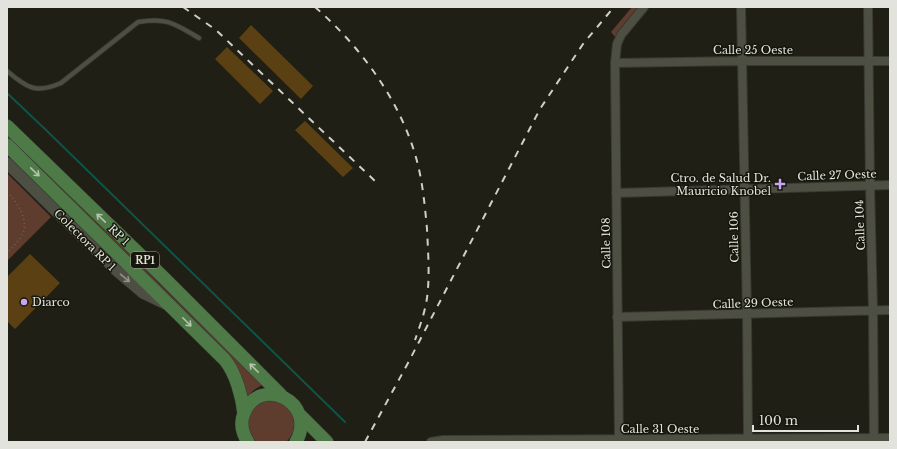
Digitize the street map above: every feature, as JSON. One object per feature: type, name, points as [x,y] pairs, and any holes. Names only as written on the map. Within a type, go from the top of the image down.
[{"type":"main road","name":"RP 1","points":[[7,126],[162,276],[281,395]]},
{"type":"main road","name":"RP 1","points":[[7,145],[172,306],[225,360],[230,366],[238,388],[244,414]]},
{"type":"main road","name":"Colectora RP 1","points":[[7,163],[117,271],[143,293],[172,306]]},
{"type":"main road","points":[[244,414],[252,401],[261,396],[270,394],[281,395]]},
{"type":"main road","name":"RP1","points":[[281,395],[296,407],[300,416],[327,442]]},
{"type":"main road","name":"RP1","points":[[244,414],[242,419],[242,428],[244,437],[248,442]]},
{"type":"main road","points":[[296,442],[300,435],[302,425],[300,416]]},
{"type":"street","name":"Calle 108","points":[[619,441],[615,63],[617,44],[621,35],[644,7]]},
{"type":"street","name":"Calle 106","points":[[741,7],[748,441]]},
{"type":"street","name":"Calle 104","points":[[868,7],[874,440]]},
{"type":"street","name":"Calle 25 Oeste","points":[[615,63],[890,61]]},
{"type":"street","name":"Calle 27 Oeste","points":[[616,193],[890,185]]},
{"type":"street","name":"Calle 29 Oeste","points":[[618,317],[890,310]]},
{"type":"street","name":"Calle 31 Oeste","points":[[431,442],[443,440],[748,441],[874,440],[890,438]]},
{"type":"lane","points":[[7,71],[17,80],[32,88],[49,88],[61,83],[138,22],[154,20],[173,23],[199,38]]},
{"type":"path","points":[[7,192],[19,207],[24,222],[23,234],[8,251]]},
{"type":"shaded area","points":[[632,7],[641,7],[616,38],[611,32]]},
{"type":"shaded area","points":[[7,136],[38,161],[99,224],[262,385],[246,398],[237,377],[7,142]]},
{"type":"shaded area","points":[[7,173],[51,217],[7,261]]},
{"type":"shaded area","points":[[271,400],[277,401],[286,406],[290,410],[294,419],[294,429],[290,438],[286,442],[257,442],[250,434],[248,429],[248,419],[256,406]]},
{"type":"building","points":[[251,25],[313,86],[301,99],[239,38]]},
{"type":"building","points":[[227,47],[273,91],[260,104],[215,59]]},
{"type":"building","points":[[305,121],[353,168],[343,177],[295,130]]},
{"type":"building","name":"Diarco","points":[[30,254],[60,283],[15,329],[7,321],[7,277]]},
{"type":"waterway","points":[[7,93],[345,422]]},
{"type":"railway","points":[[183,7],[216,30],[375,181]]},
{"type":"railway","points":[[315,7],[349,40],[378,78],[402,120],[418,165],[423,189],[429,272],[426,303],[415,340]]},
{"type":"railway","points":[[365,442],[408,363],[540,109],[583,44],[614,7]]},
{"type":"place","name":"Ctro. de Salud Dr. Mauricio Knobel","points":[[780,184]]},
{"type":"place","name":"Diarco","points":[[24,302]]}]
